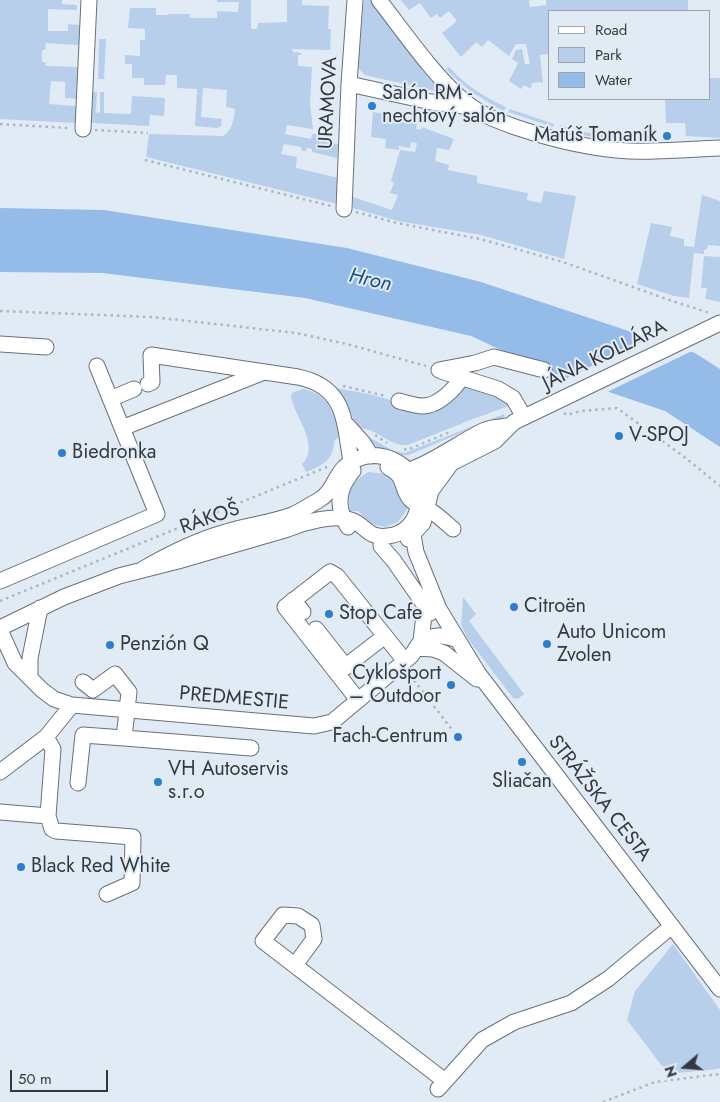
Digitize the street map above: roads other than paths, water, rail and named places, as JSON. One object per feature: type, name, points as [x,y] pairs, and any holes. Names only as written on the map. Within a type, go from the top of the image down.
[{"type":"street","points":[[83,129],[89,0]]},
{"type":"street","name":"URAMOVA","points":[[344,209],[349,84],[355,0]]},
{"type":"street","points":[[379,0],[449,87],[471,107],[495,120],[548,138],[590,146],[641,151],[720,148]]},
{"type":"street","points":[[349,84],[431,102],[471,107]]},
{"type":"street","name":"JÁNA KOLLÁRA","points":[[421,501],[423,480],[430,474],[495,440],[508,426],[524,416],[555,408],[715,321]]},
{"type":"street","points":[[0,344],[46,347]]},
{"type":"street","points":[[148,384],[152,382],[151,356],[307,379],[316,382],[334,397],[351,430],[364,443],[371,456]]},
{"type":"street","points":[[524,416],[513,398],[498,388],[439,370],[494,357],[544,370]]},
{"type":"street","points":[[0,581],[157,514],[97,366]]},
{"type":"street","points":[[122,428],[264,372]]},
{"type":"street","points":[[399,401],[420,406],[432,404],[458,385],[462,377]]},
{"type":"street","points":[[110,399],[134,390]]},
{"type":"street","name":"JÁNA KOLLÁRA","points":[[401,464],[446,453],[459,436],[508,426]]},
{"type":"street","points":[[351,430],[352,467],[343,484],[339,502],[347,524],[362,540],[381,546],[396,544],[410,533],[421,501]]},
{"type":"street","points":[[352,467],[371,456],[388,458],[401,464]]},
{"type":"street","points":[[352,467],[401,464]]},
{"type":"street","points":[[347,524],[354,521],[365,531],[381,537],[452,529],[421,501],[412,502],[408,497],[401,464]]},
{"type":"street","name":"JÁNA KOLLÁRA","points":[[421,501],[451,464]]},
{"type":"street","name":"RÁKOŠ","points":[[143,569],[162,558],[224,532],[294,514],[320,499],[332,487],[336,476],[352,467]]},
{"type":"street","name":"RÁKOŠ","points":[[294,514],[306,514],[324,508],[340,496]]},
{"type":"street","name":"RÁKOŠ","points":[[0,629],[40,608],[85,589],[143,569],[178,562],[304,523],[326,519],[347,524]]},
{"type":"street","name":"STRÁŽSKA CESTA","points":[[410,533],[414,573],[432,607]]},
{"type":"street","name":"STRÁŽSKA CESTA","points":[[381,546],[453,634],[488,686],[720,989]]},
{"type":"street","points":[[342,670],[285,606],[298,606],[330,572],[337,576],[386,636],[403,663]]},
{"type":"street","points":[[418,645],[432,607]]},
{"type":"street","points":[[30,678],[30,658],[40,608]]},
{"type":"street","name":"PREDMESTIE","points":[[0,629],[16,664],[54,699],[72,705],[314,726],[332,722],[411,656],[418,645]]},
{"type":"street","points":[[316,629],[342,670],[358,700]]},
{"type":"street","points":[[418,645],[432,636],[453,634]]},
{"type":"street","points":[[342,670],[386,636]]},
{"type":"street","points":[[418,645],[444,653],[456,664],[488,686]]},
{"type":"street","name":"PREDMESTIE","points":[[0,659],[16,664]]},
{"type":"street","points":[[83,682],[93,690],[115,674],[130,692],[124,738]]},
{"type":"street","points":[[0,772],[46,737],[72,705]]},
{"type":"street","points":[[78,784],[83,735],[251,748]]},
{"type":"street","points":[[46,737],[53,749],[48,816],[52,828],[56,831],[133,837],[132,883],[107,894]]},
{"type":"street","points":[[0,812],[48,816]]},
{"type":"street","points":[[295,965],[442,1085],[482,1040],[514,1022],[571,1003],[608,979],[672,926]]},
{"type":"water","name":"Hron","points":[[0,208],[104,210],[347,248],[481,282],[695,353],[720,369],[720,447],[665,411],[544,370],[471,336],[305,298],[102,273],[0,272]]},
{"type":"place","name":"Salón RM - nechtový salón","points":[[372,106]]},
{"type":"place","name":"Matúš Tomaník","points":[[667,136]]},
{"type":"place","name":"V-SPOJ","points":[[619,436]]},
{"type":"place","name":"Biedronka","points":[[62,453]]},
{"type":"place","name":"Citroën","points":[[514,607]]},
{"type":"place","name":"Stop Cafe","points":[[329,614]]},
{"type":"place","name":"Auto Unicom Zvolen","points":[[547,644]]},
{"type":"place","name":"Penzión Q","points":[[110,645]]},
{"type":"place","name":"Cyklošport – Outdoor","points":[[451,685]]},
{"type":"place","name":"Fach-Centrum","points":[[458,737]]},
{"type":"place","name":"Sliačan","points":[[522,762]]},
{"type":"place","name":"VH Autoservis s.r.o","points":[[158,782]]},
{"type":"place","name":"Black Red White","points":[[21,867]]}]
